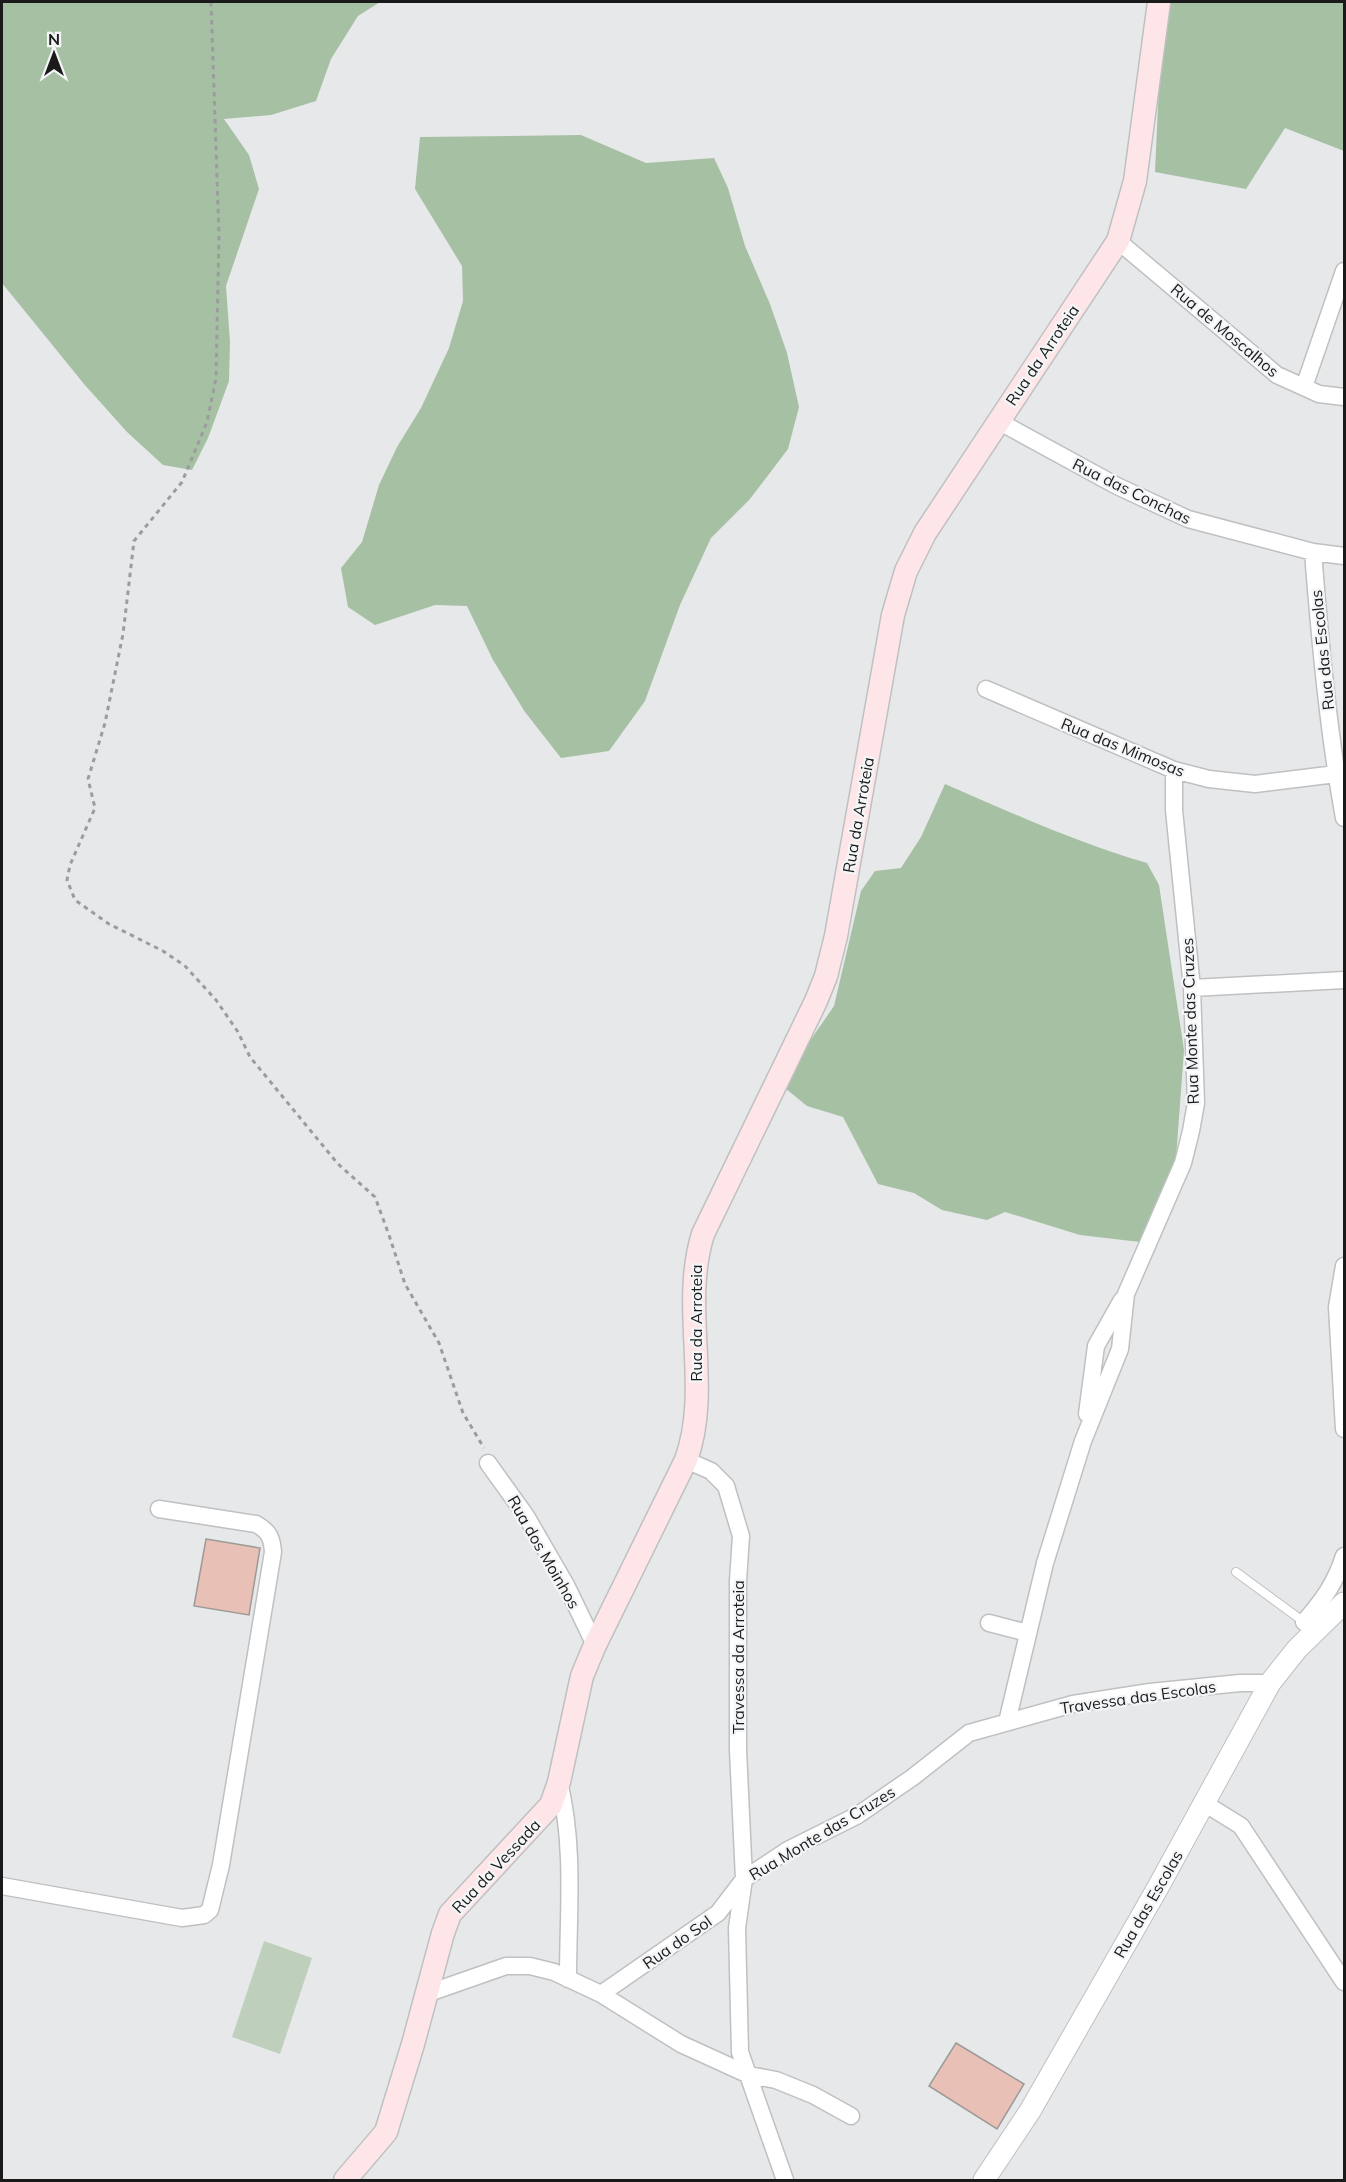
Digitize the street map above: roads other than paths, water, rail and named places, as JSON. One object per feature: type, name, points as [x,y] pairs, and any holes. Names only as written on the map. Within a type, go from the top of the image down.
[{"type":"main road","name":"Rua da Arroteia","points":[[595,1645],[692,1445],[696,1403],[694,1274],[697,1252],[703,1234],[826,976],[836,936],[893,615],[906,571],[925,533],[1118,241],[1135,181],[1159,2]]},
{"type":"main road","name":"Rua da Vessada","points":[[345,2181],[386,2132],[442,1933],[450,1914],[551,1805],[559,1782],[582,1676],[595,1645]]},
{"type":"street","name":"Rua de Moscalhos","points":[[1118,241],[1277,375],[1319,394],[1344,397]]},
{"type":"street","points":[[1304,387],[1343,278]]},
{"type":"street","name":"Rua das Conchas","points":[[998,421],[1117,486],[1188,519],[1313,552],[1344,556]]},
{"type":"street","name":"Rua das Escolas","points":[[1313,552],[1320,642],[1336,774],[1344,818]]},
{"type":"street","name":"Rua das Mimosas","points":[[986,689],[1174,770],[1209,779],[1255,784],[1336,774]]},
{"type":"street","name":"Rua Monte das Cruzes","points":[[1083,1442],[1096,1346],[1126,1294],[1183,1163],[1196,1103],[1192,988],[1174,810],[1174,770]]},
{"type":"street","points":[[1192,988],[1344,980]]},
{"type":"street","points":[[1344,1266],[1337,1307],[1344,1429]]},
{"type":"street","name":"Rua Monte das Cruzes","points":[[785,2181],[740,2052],[737,1928],[744,1879],[788,1850],[858,1815],[913,1777],[969,1733],[1007,1722],[1045,1563],[1083,1442],[1120,1349],[1126,1294]]},
{"type":"street","name":"Travessa da Arroteia","points":[[686,1460],[711,1471],[726,1486],[741,1536],[738,1581],[738,1750],[744,1879]]},
{"type":"street","name":"Rua dos Moinhos","points":[[488,1463],[526,1516],[561,1575],[595,1645]]},
{"type":"street","points":[[2,1886],[182,1918],[204,1915],[210,1910],[221,1865],[273,1552],[272,1540],[267,1529],[256,1524],[159,1509]]},
{"type":"street","name":"Rua das Escolas","points":[[984,2181],[1030,2111],[1270,1683],[1297,1649],[1338,1577],[1344,1556]]},
{"type":"street","name":"Rua das Escolas","points":[[1310,1626],[1344,1603]]},
{"type":"street","points":[[989,1623],[1028,1633]]},
{"type":"street","name":"Travessa das Escolas","points":[[1007,1722],[1072,1704],[1150,1692],[1240,1683],[1270,1683]]},
{"type":"street","points":[[559,1782],[566,1811],[570,1853],[568,1979]]},
{"type":"street","points":[[1204,1803],[1241,1826],[1344,1982]]},
{"type":"street","name":"Rua do Sol","points":[[601,1994],[718,1913],[744,1879]]},
{"type":"street","points":[[426,1994],[506,1966],[530,1966],[554,1972],[601,1994],[681,2044],[748,2075],[776,2080],[813,2095],[850,2116]]},
{"type":"lane","points":[[1236,1572],[1310,1626]]}]
